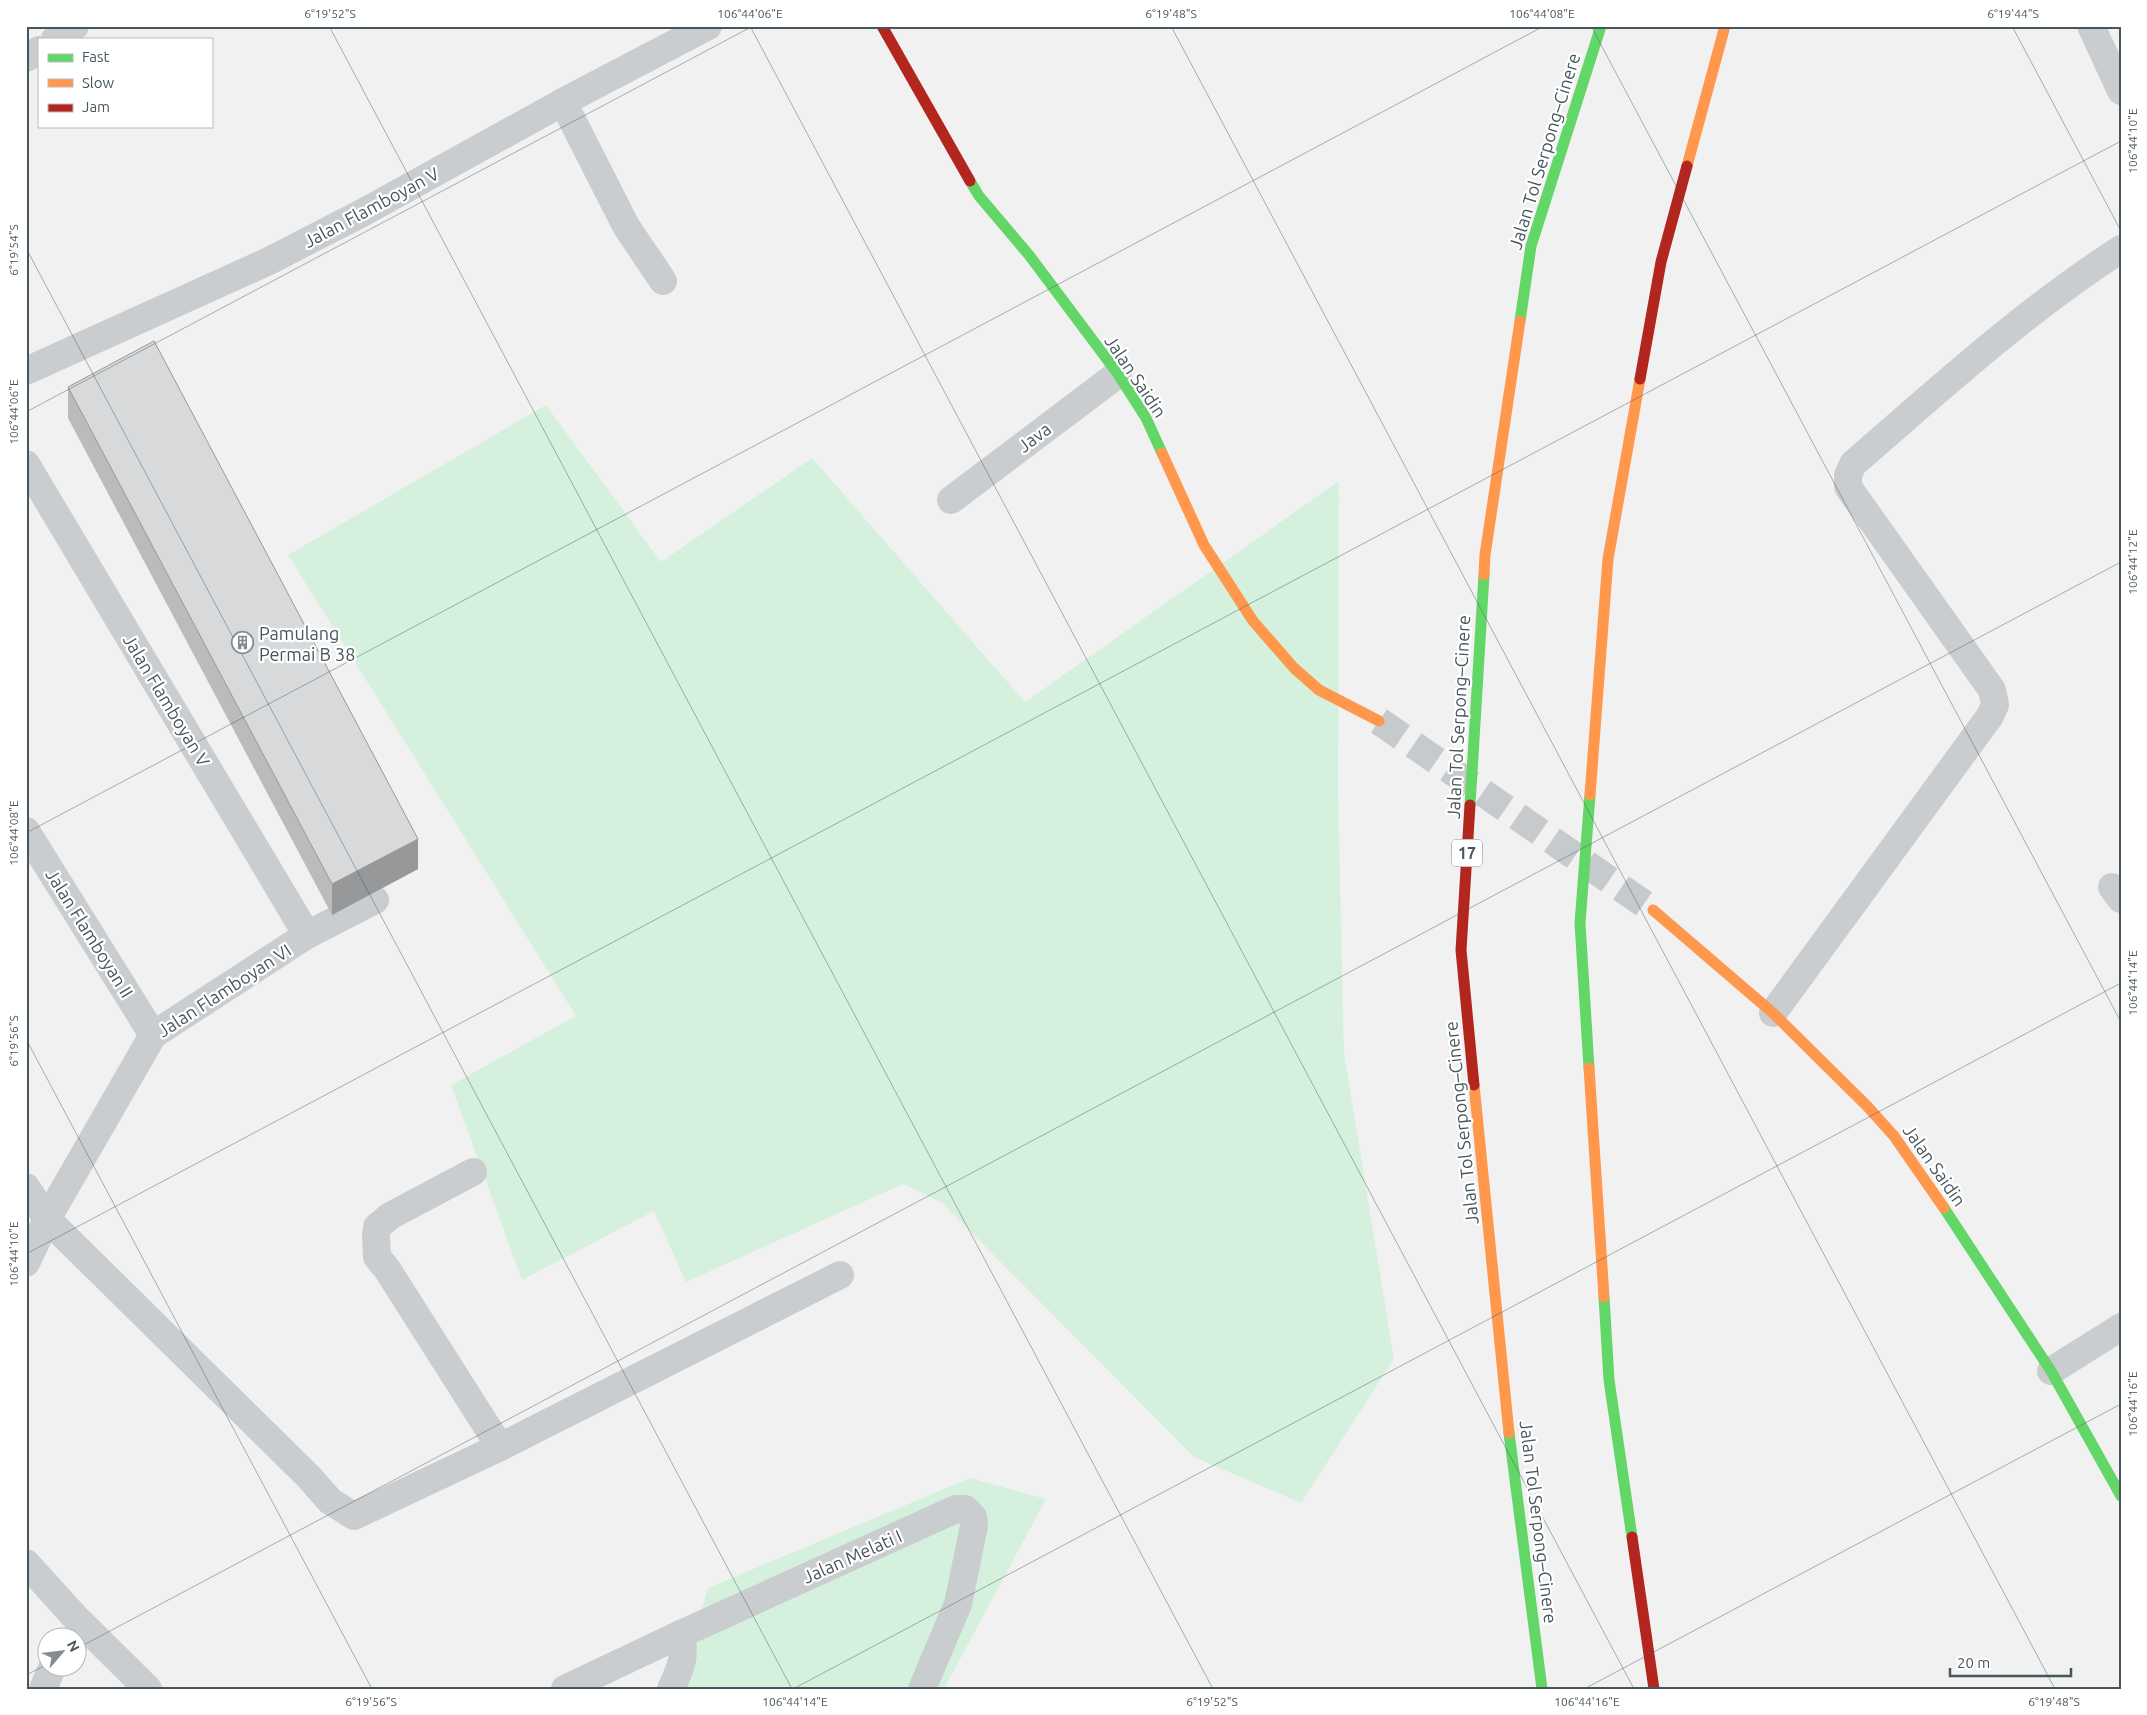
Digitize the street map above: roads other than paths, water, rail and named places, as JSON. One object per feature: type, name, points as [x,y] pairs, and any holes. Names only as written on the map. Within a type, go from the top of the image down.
[{"type":"main road","name":"Jalan Saidin","points":[[882,26],[979,196],[1029,255],[1118,374],[1146,418],[1204,545],[1254,621],[1294,668],[1319,690],[1379,721]]},
{"type":"main road","name":"Jalan Tol Serpong–Cinere","points":[[1542,1689],[1505,1398],[1461,950],[1485,555],[1530,255],[1601,26]]},
{"type":"main road","points":[[1654,1689],[1609,1380],[1580,923],[1608,559],[1661,262],[1726,26]]},
{"type":"main road","name":"Jalan Saidin","points":[[1653,910],[1773,1013],[1867,1106],[1894,1136],[2052,1371],[2121,1496]]},
{"type":"street","points":[[57,38],[74,26]]},
{"type":"street","name":"Jalan Flamboyan V","points":[[26,371],[269,261],[364,212],[563,102],[708,26]]},
{"type":"street","points":[[2091,26],[2121,91]]},
{"type":"street","points":[[26,58],[38,51]]},
{"type":"street","points":[[563,102],[626,226],[663,281]]},
{"type":"street","points":[[1773,1013],[1990,716],[1995,705],[1992,690],[1848,487],[1848,475],[1853,464],[1971,362],[2084,272],[2121,248]]},
{"type":"street","name":"Java","points":[[951,500],[1118,374]]},
{"type":"street","name":"Jalan Flamboyan V","points":[[26,464],[307,935]]},
{"type":"street","name":"Jalan Flamboyan II","points":[[26,831],[153,1035]]},
{"type":"street","name":"Jalan Flamboyan VI","points":[[26,1263],[47,1219],[153,1035],[307,935],[375,900]]},
{"type":"street","points":[[473,1172],[390,1216],[377,1228],[377,1257],[387,1268],[500,1447]]},
{"type":"street","points":[[26,1187],[47,1219],[309,1477],[330,1501],[354,1516],[500,1447],[840,1275]]},
{"type":"street","points":[[2052,1371],[2121,1327]]},
{"type":"street","name":"Jalan Melati I","points":[[565,1689],[956,1509],[965,1509],[973,1517],[974,1526],[958,1604],[922,1689]]},
{"type":"street","points":[[26,1563],[71,1627],[148,1689]]},
{"type":"street","points":[[671,1689],[682,1666],[684,1649],[681,1634]]},
{"type":"tunnel","points":[[1379,721],[1653,910]]},
{"type":"place","name":"Pamulang Permai B 38","points":[[243,643]]}]
